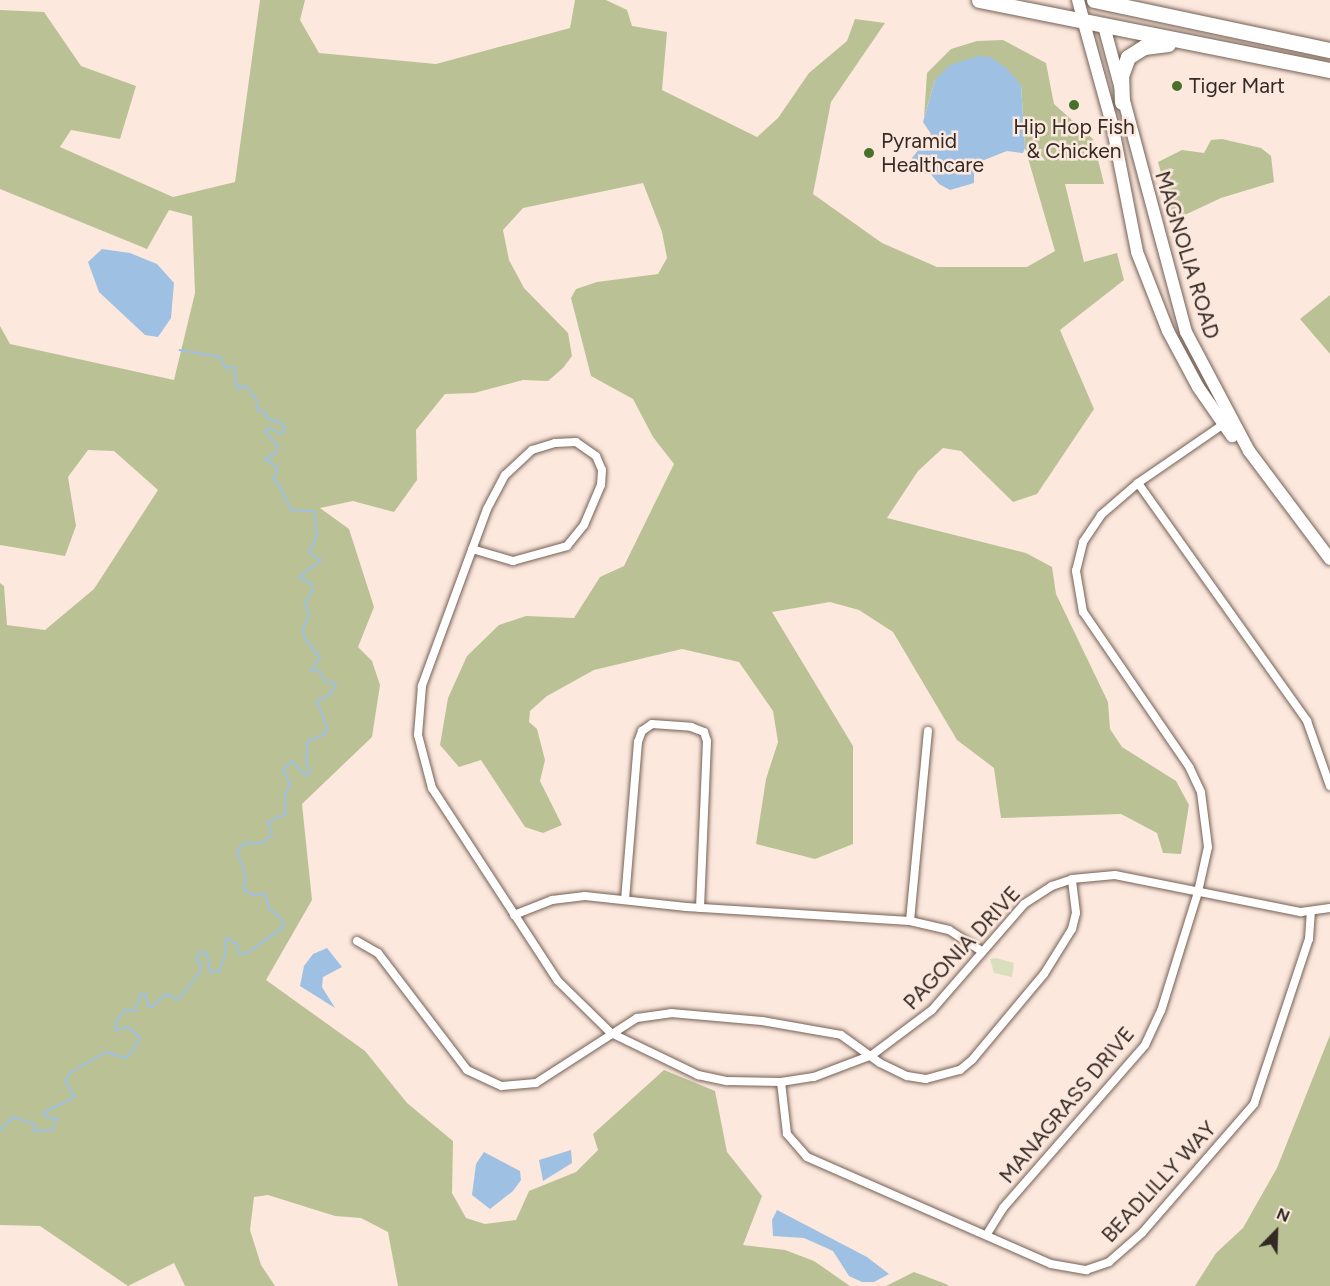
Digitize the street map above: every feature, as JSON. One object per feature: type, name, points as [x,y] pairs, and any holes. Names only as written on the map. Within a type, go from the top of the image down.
[{"type":"highway","points":[[979,0],[1084,23],[1330,70]]},
{"type":"highway","points":[[1096,0],[1330,50]]},
{"type":"highway","points":[[1122,102],[1123,66],[1134,51],[1154,45],[1205,46]]},
{"type":"main road","name":"MAGNOLIA ROAD","points":[[1078,0],[1112,124],[1137,252],[1168,331],[1198,387],[1253,465],[1292,508]]},
{"type":"main road","name":"MAGNOLIA ROAD","points":[[1096,0],[1186,332],[1243,442],[1330,559]]},
{"type":"street","name":"MANAGRASS DRIVE","points":[[987,1234],[1003,1208],[1145,1045],[1161,1011],[1198,892],[1208,848],[1201,792],[1190,768],[1083,612],[1076,588],[1076,571],[1083,542],[1101,515],[1138,483],[1224,424]]},
{"type":"street","name":"PAGONIA DRIVE","points":[[472,549],[513,561],[567,546],[584,525],[601,484],[602,470],[596,456],[576,442],[532,450],[505,475],[487,509],[472,549],[422,686],[418,735],[432,788],[558,981],[610,1033],[698,1075],[727,1081],[781,1082],[814,1077],[872,1055],[932,1010],[981,951],[1035,895],[1072,879],[1115,875],[1311,912],[1330,908]]},
{"type":"street","points":[[1138,483],[1307,721],[1330,786]]},
{"type":"street","points":[[625,900],[642,731],[652,724],[691,727],[704,732],[706,741],[700,908]]},
{"type":"street","points":[[910,921],[928,731]]},
{"type":"street","points":[[357,941],[378,953],[456,1058],[482,1079],[502,1086],[536,1083],[610,1033],[637,1018],[671,1013],[706,1015],[841,1035],[872,1055],[880,1064],[907,1076],[926,1078],[960,1070],[972,1060],[1044,975],[1063,945],[1076,913],[1072,879]]},
{"type":"street","points":[[514,915],[552,900],[585,896],[700,908],[910,921],[949,930],[981,951]]},
{"type":"street","name":"BEADLILLY WAY","points":[[781,1082],[787,1134],[807,1156],[1051,1264],[1086,1270],[1109,1262],[1142,1233],[1254,1104],[1309,939],[1311,912]]},
{"type":"green space","points":[[260,0],[305,0],[300,20],[319,53],[436,64],[570,28],[575,0],[606,0],[627,10],[632,26],[667,32],[662,90],[757,137],[778,118],[809,73],[847,41],[855,19],[885,23],[831,102],[813,194],[882,243],[937,267],[1027,267],[1055,251],[1025,148],[1021,85],[935,80],[924,118],[927,73],[951,49],[977,41],[1003,40],[1046,63],[1054,104],[1093,139],[1104,184],[1065,184],[1084,262],[1117,253],[1124,280],[1060,330],[1094,409],[1037,494],[1013,502],[961,451],[943,448],[918,471],[887,518],[1026,553],[1052,567],[1056,594],[1108,702],[1110,729],[1122,747],[1176,781],[1189,805],[1181,854],[1163,853],[1157,833],[1121,814],[1001,818],[994,768],[957,740],[893,632],[859,610],[830,602],[772,612],[853,746],[853,844],[815,859],[756,844],[766,779],[778,742],[773,711],[739,662],[682,649],[594,670],[547,696],[530,711],[529,722],[537,729],[545,760],[540,781],[562,825],[543,833],[525,827],[481,760],[459,767],[440,745],[448,698],[467,656],[499,625],[526,616],[574,618],[600,577],[624,566],[674,464],[653,437],[633,399],[591,376],[571,298],[576,289],[597,282],[658,274],[667,258],[662,232],[643,183],[523,208],[503,230],[509,260],[524,288],[568,333],[572,356],[563,368],[548,381],[523,380],[474,393],[445,394],[416,430],[417,480],[394,512],[353,501],[320,508],[349,529],[374,607],[358,647],[372,661],[380,685],[372,737],[302,804],[312,900],[266,980],[365,1051],[407,1103],[453,1141],[452,1193],[466,1218],[485,1224],[516,1220],[529,1191],[576,1172],[598,1150],[593,1134],[664,1070],[715,1091],[727,1152],[762,1196],[743,1245],[785,1250],[814,1261],[850,1286],[398,1286],[388,1232],[361,1218],[335,1216],[268,1195],[254,1197],[250,1230],[261,1265],[275,1286],[185,1286],[174,1263],[128,1286],[40,1226],[0,1225],[0,583],[4,586],[7,625],[45,630],[94,589],[158,490],[114,451],[88,450],[68,477],[76,526],[65,556],[0,545],[0,326],[10,344],[174,380],[195,293],[192,216],[169,210],[147,249],[0,189],[0,10],[44,12],[81,66],[136,86],[120,139],[71,130],[60,147],[173,197],[235,182]]},
{"type":"green space","points":[[1222,139],[1261,148],[1271,156],[1274,182],[1221,198],[1174,220],[1158,162],[1182,150],[1204,153],[1211,140]]},
{"type":"green space","points":[[1330,295],[1330,354],[1300,319]]},
{"type":"green space","points":[[996,958],[1014,963],[1012,977],[994,973],[990,959]]},
{"type":"green space","points":[[1330,1035],[1330,1286],[1195,1286],[1216,1253],[1243,1228],[1277,1168]]},
{"type":"green space","points":[[914,1272],[946,1284],[949,1286],[886,1286]]},
{"type":"water","points":[[978,56],[990,57],[1006,68],[1021,85],[1025,148],[1023,153],[1007,151],[979,162],[974,165],[974,183],[950,190],[939,184],[929,172],[925,174],[914,168],[912,158],[931,134],[923,122],[935,80],[950,65]]},
{"type":"water","points":[[102,249],[130,253],[157,264],[174,283],[171,318],[158,337],[145,335],[99,292],[88,262]]},
{"type":"water","points":[[327,948],[342,967],[323,977],[322,987],[335,1008],[300,986],[304,966],[313,954]]},
{"type":"water","points":[[571,1150],[572,1163],[543,1181],[539,1160]]},
{"type":"water","points":[[484,1152],[520,1171],[521,1180],[513,1191],[490,1209],[472,1195],[476,1164]]},
{"type":"water","points":[[777,1210],[867,1257],[889,1274],[874,1282],[862,1282],[849,1276],[833,1251],[804,1238],[773,1236],[772,1220]]},
{"type":"waterway","points":[[0,1130],[13,1117],[35,1124],[34,1131],[53,1130],[57,1118],[48,1118],[43,1113],[75,1097],[65,1081],[71,1072],[105,1052],[126,1058],[130,1054],[140,1038],[128,1027],[115,1030],[117,1019],[126,1010],[135,1011],[141,994],[146,994],[148,1006],[152,1007],[166,994],[178,1000],[200,972],[201,964],[196,960],[200,952],[207,953],[210,972],[215,972],[220,970],[225,956],[226,938],[237,944],[238,953],[246,954],[283,927],[282,919],[269,908],[265,894],[254,895],[244,890],[245,874],[237,851],[243,844],[262,843],[272,835],[268,822],[286,814],[285,794],[290,784],[283,770],[292,761],[306,776],[310,771],[306,762],[308,741],[325,734],[327,728],[317,701],[329,696],[336,684],[325,681],[320,672],[311,670],[320,657],[305,639],[303,629],[309,614],[305,602],[313,590],[311,583],[299,577],[321,560],[309,553],[317,535],[314,511],[291,510],[279,484],[273,479],[278,468],[265,459],[275,454],[278,446],[265,431],[271,428],[281,434],[285,428],[280,422],[267,419],[266,413],[258,410],[256,399],[246,386],[237,389],[234,367],[226,368],[220,357],[180,350]]},
{"type":"place","name":"Tiger Mart","points":[[1177,86]]},
{"type":"place","name":"Hip Hop Fish & Chicken","points":[[1074,105]]},
{"type":"place","name":"Pyramid Healthcare","points":[[869,153]]}]
